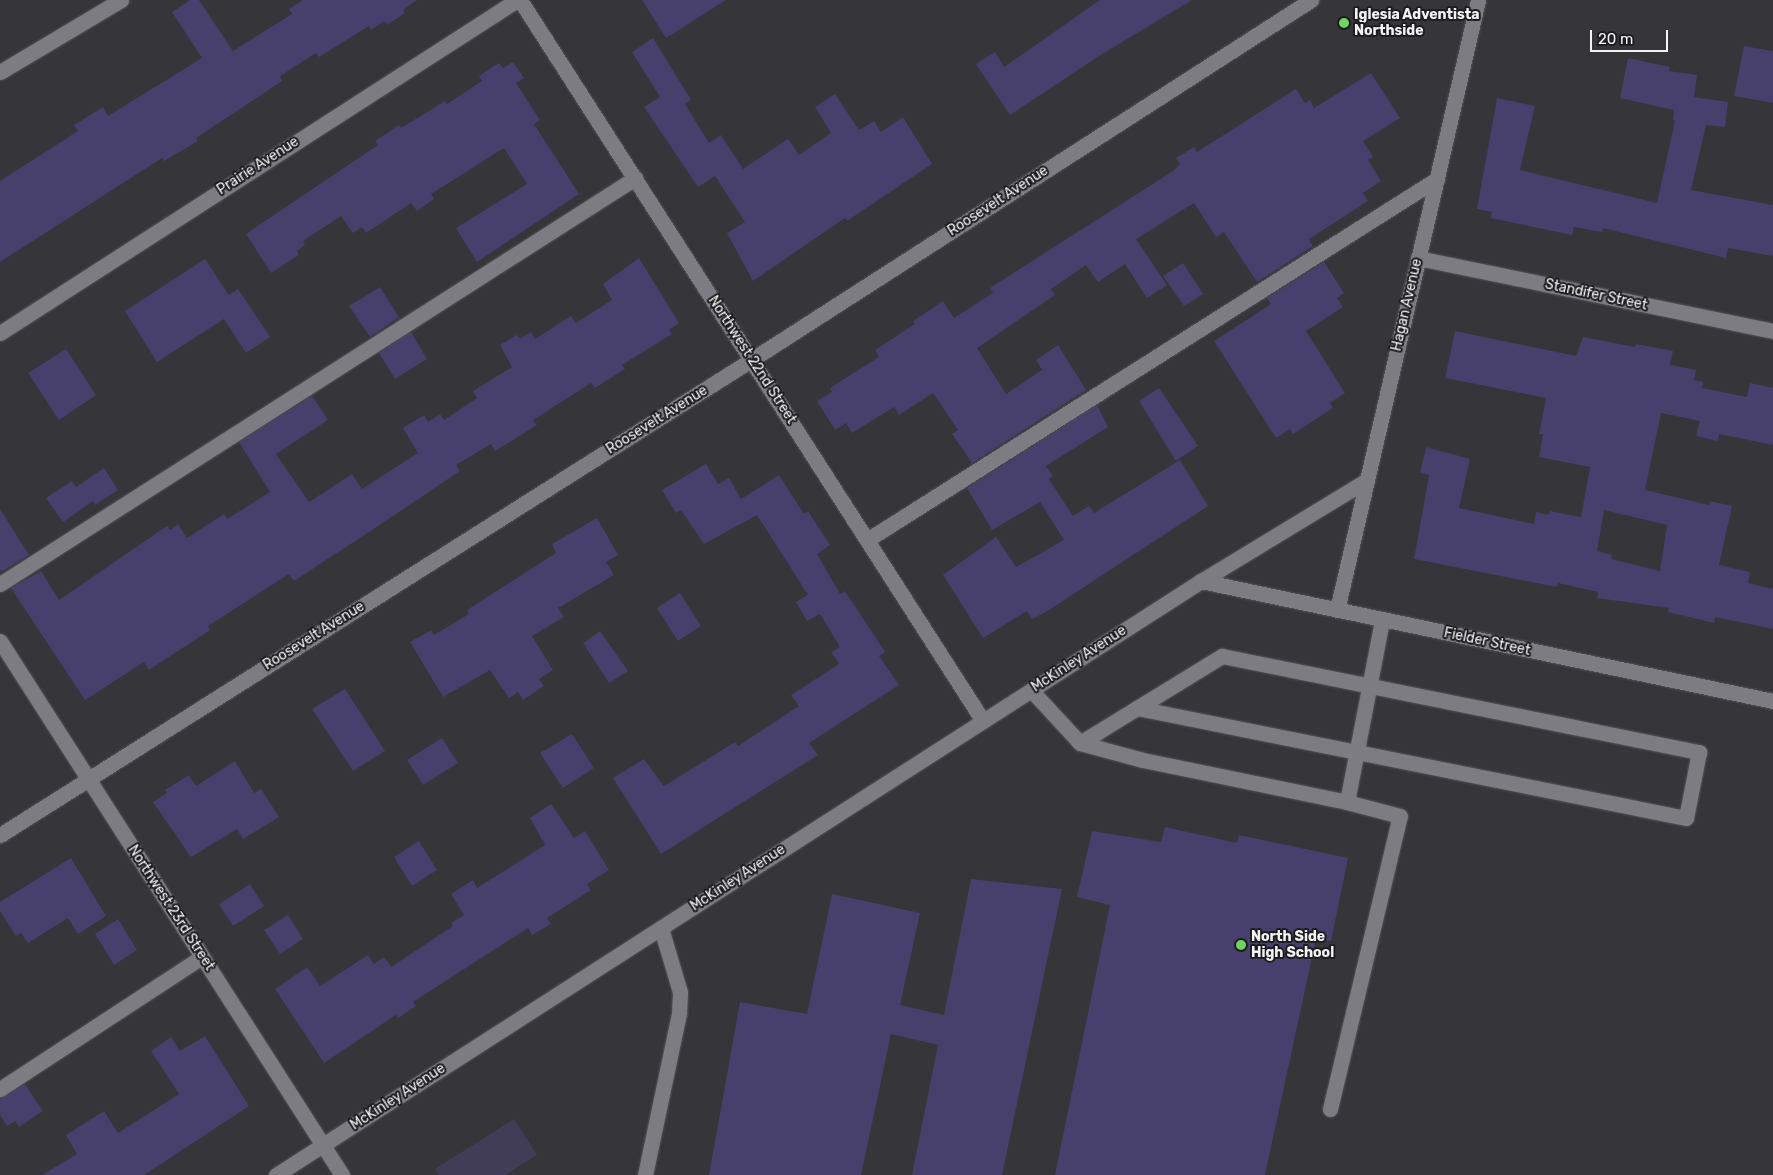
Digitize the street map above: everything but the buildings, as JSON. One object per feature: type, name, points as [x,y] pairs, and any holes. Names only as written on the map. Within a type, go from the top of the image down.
[{"type":"street","points":[[0,72],[121,0]]},
{"type":"street","name":"Northwest 22nd Street","points":[[518,0],[983,721]]},
{"type":"street","name":"Prairie Avenue","points":[[0,333],[518,0]]},
{"type":"street","name":"Roosevelt Avenue","points":[[0,835],[751,360],[1311,0]]},
{"type":"street","name":"Hagan Avenue","points":[[1337,610],[1478,0]]},
{"type":"street","points":[[0,584],[634,178]]},
{"type":"street","points":[[867,540],[1437,179]]},
{"type":"street","name":"Standifer Street","points":[[1418,258],[1773,331]]},
{"type":"street","name":"McKinley Avenue","points":[[276,1175],[1201,581],[1367,480]]},
{"type":"street","name":"Fielder Street","points":[[1201,581],[1773,702]]},
{"type":"street","points":[[1347,802],[1382,620]]},
{"type":"street","name":"Northwest 23rd Street","points":[[0,641],[342,1175]]},
{"type":"street","points":[[1080,743],[1137,708],[1222,656],[1699,752],[1686,818],[1137,708]]},
{"type":"street","points":[[1031,690],[1080,743],[1143,760],[1347,802],[1400,816],[1330,1109]]},
{"type":"street","points":[[645,1175],[679,1014],[680,992],[661,928]]},
{"type":"street","points":[[0,1089],[202,957]]},
{"type":"shaded area","points":[[514,1119],[537,1155],[505,1175],[439,1175],[435,1169]]},
{"type":"place","name":"Iglesia Adventista Northside","points":[[1344,23]]},
{"type":"place","name":"North Side High School","points":[[1241,945]]}]
